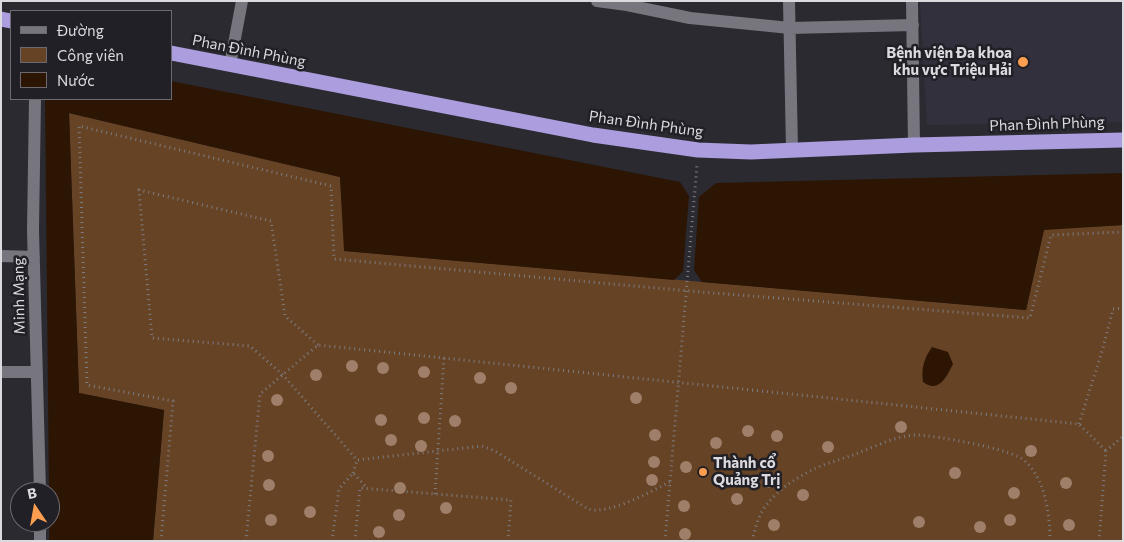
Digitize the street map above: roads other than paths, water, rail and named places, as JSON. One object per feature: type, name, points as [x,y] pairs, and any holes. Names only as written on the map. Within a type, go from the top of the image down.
[{"type":"highway","name":"Phan Đình Phùng","points":[[172,53],[593,135],[698,150],[751,152],[914,145],[1123,140]]},
{"type":"street","points":[[230,65],[242,1]]},
{"type":"street","points":[[597,1],[690,18],[790,28],[913,25]]},
{"type":"street","points":[[789,1],[792,150]]},
{"type":"street","points":[[912,1],[914,145]]},
{"type":"street","name":"Minh Mạng","points":[[35,100],[34,257],[40,482]]},
{"type":"street","points":[[1,256],[34,257]]},
{"type":"street","points":[[1,372],[37,372]]},
{"type":"water","points":[[172,81],[680,182],[689,196],[683,271],[674,280],[344,251],[340,177],[69,113],[79,393],[164,410],[153,541],[49,541],[49,532],[60,532],[60,482],[49,482],[45,100],[172,100]]},
{"type":"water","points":[[1123,173],[1123,225],[1044,230],[1026,310],[702,282],[694,270],[699,197],[716,183]]},
{"type":"water","points":[[932,347],[948,352],[953,364],[942,382],[934,386],[923,382],[922,377],[927,355]]},
{"type":"place","name":"Bệnh viện Đa khoa khu vực Triệu Hải","points":[[1023,62]]},
{"type":"place","name":"Thành cổ Quảng Trị","points":[[703,472]]}]
